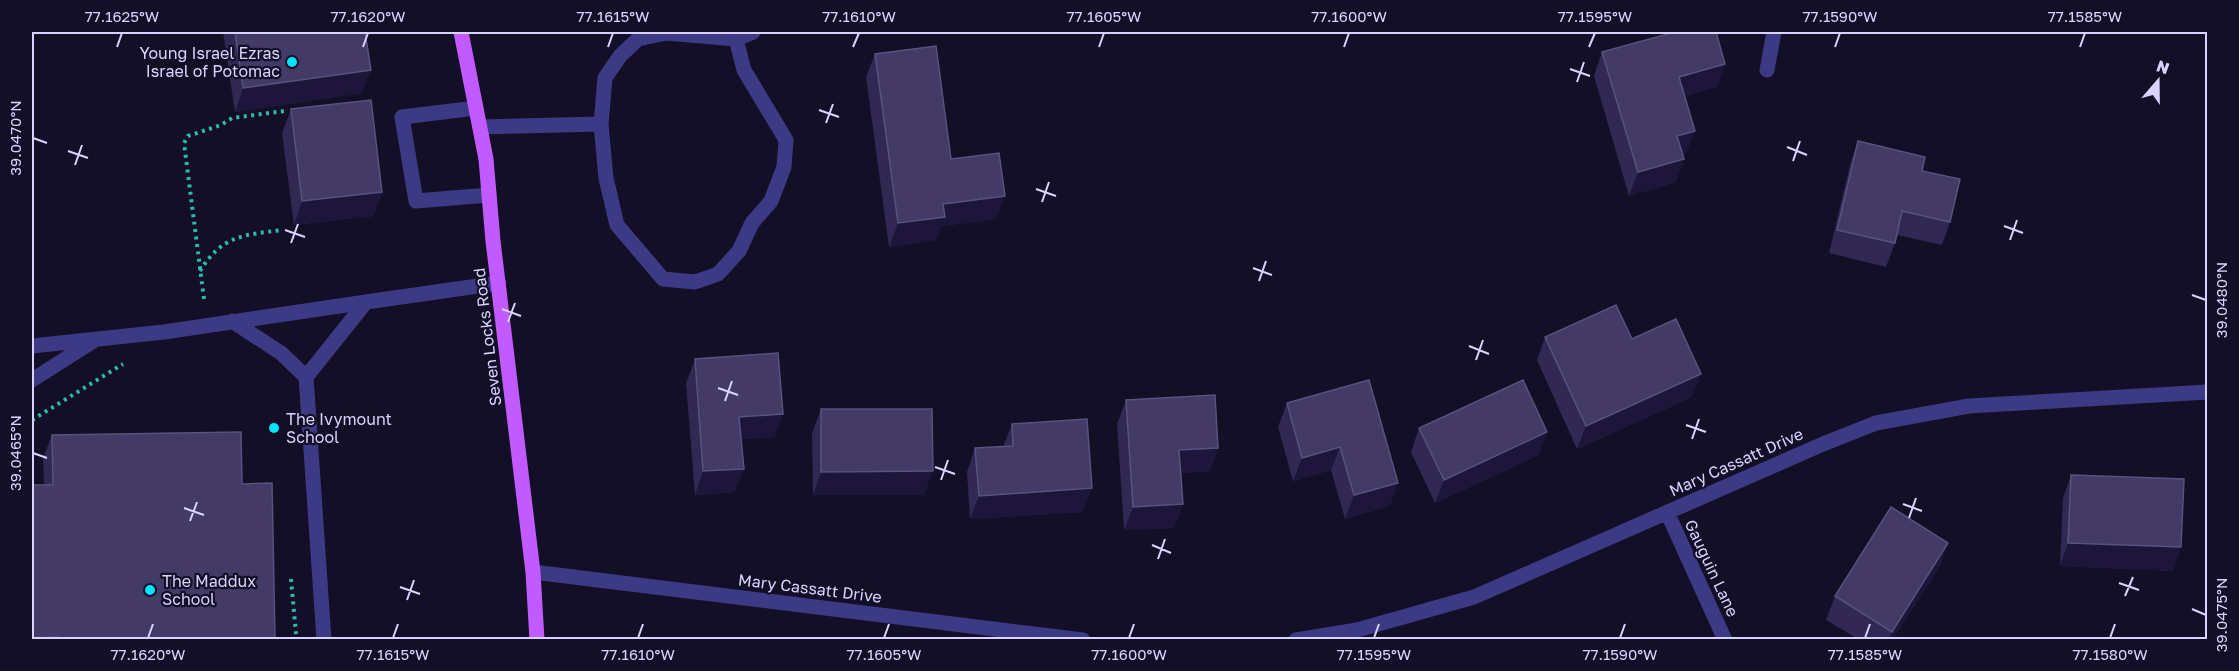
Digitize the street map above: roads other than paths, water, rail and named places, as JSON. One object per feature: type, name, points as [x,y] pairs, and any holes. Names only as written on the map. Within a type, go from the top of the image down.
[{"type":"main road","name":"Seven Locks Road","points":[[461,32],[486,159],[533,572],[537,639]]},
{"type":"street","points":[[736,39],[744,70],[786,140],[784,167],[771,201],[752,223],[739,251],[718,274],[695,282],[663,279],[617,225],[606,178],[601,124],[605,78],[620,56],[638,39],[666,33],[736,39],[753,32]]},
{"type":"street","points":[[1767,70],[1774,32]]},
{"type":"street","points":[[476,108],[402,117],[416,201],[489,195]]},
{"type":"street","points":[[480,127],[601,124]]},
{"type":"street","points":[[32,346],[164,332],[499,283]]},
{"type":"street","points":[[306,377],[366,302]]},
{"type":"street","points":[[232,321],[281,353],[306,377],[324,639]]},
{"type":"street","points":[[32,380],[98,339]]},
{"type":"street","name":"Mary Cassatt Drive","points":[[1296,639],[1357,630],[1474,597],[1876,423],[1969,406],[2208,392]]},
{"type":"street","name":"Gauguin Lane","points":[[1666,512],[1725,639]]},
{"type":"street","name":"Mary Cassatt Drive","points":[[533,572],[1083,639]]},
{"type":"place","name":"Young Israel Ezras Israel of Potomac","points":[[292,62]]},
{"type":"place","name":"The Ivymount School","points":[[274,428]]},
{"type":"place","name":"The Maddux School","points":[[150,590]]}]
